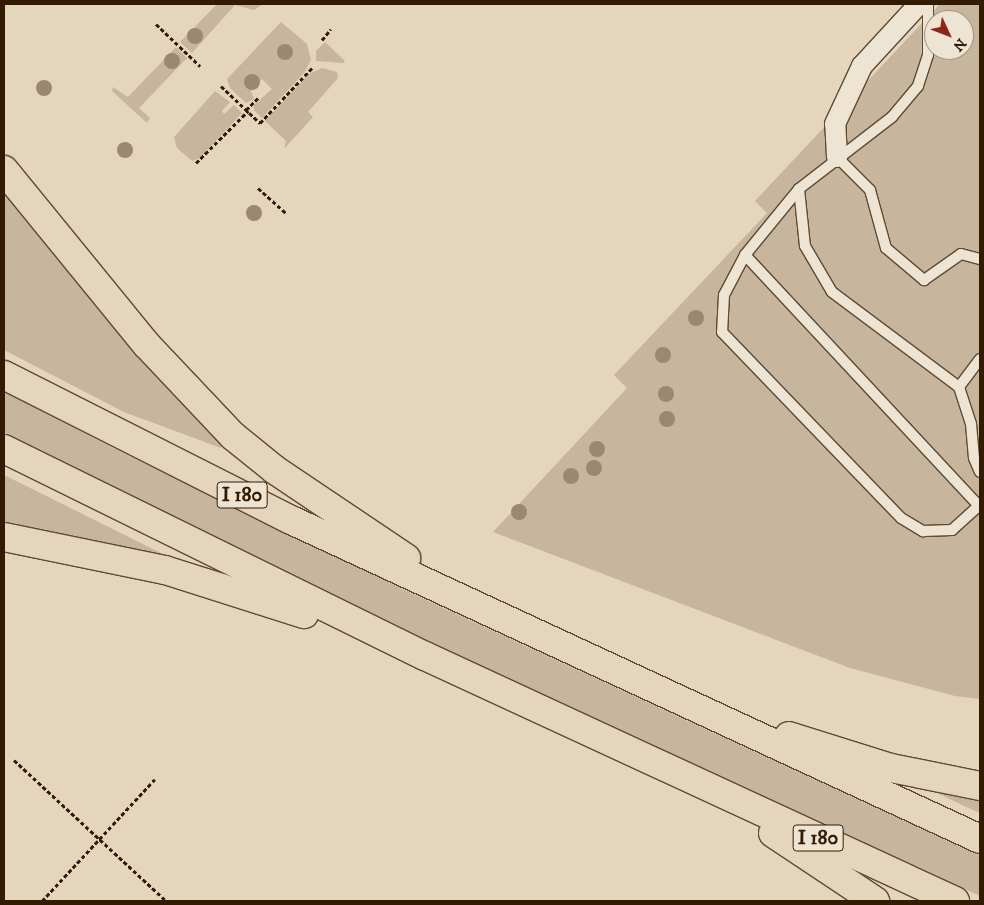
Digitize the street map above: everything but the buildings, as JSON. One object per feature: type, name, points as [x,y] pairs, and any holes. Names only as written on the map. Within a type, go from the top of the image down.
[{"type":"highway","points":[[4,170],[146,344],[233,436],[284,476],[483,609]]},
{"type":"highway","name":"I 180","points":[[4,375],[289,518],[980,839]]},
{"type":"highway","name":"I 180","points":[[4,449],[425,656],[955,901]]},
{"type":"highway","points":[[4,537],[165,570],[240,592],[425,656]]},
{"type":"highway","points":[[706,712],[891,768],[980,786]]},
{"type":"highway","points":[[680,775],[875,901]]},
{"type":"street","points":[[837,157],[835,124],[862,66],[919,4]]},
{"type":"lane","points":[[744,255],[980,505],[952,530],[923,531],[901,518],[722,332],[724,295],[744,255],[799,189],[837,157],[860,144],[892,117],[918,86],[928,55],[928,4]]},
{"type":"lane","points":[[837,157],[870,190],[886,248],[924,280],[960,254],[980,259]]},
{"type":"lane","points":[[799,189],[805,246],[832,292],[959,387],[971,424],[974,458],[980,472]]},
{"type":"lane","points":[[959,387],[980,359]]},
{"type":"path","points":[[156,24],[200,66]]},
{"type":"path","points":[[322,40],[331,29]]},
{"type":"path","points":[[221,86],[260,123],[312,68]]},
{"type":"path","points":[[196,163],[258,98]]},
{"type":"path","points":[[258,188],[286,213]]},
{"type":"path","points":[[14,760],[166,901]]},
{"type":"path","points":[[42,901],[156,778]]},
{"type":"shaded area","points":[[217,4],[263,4],[254,10],[235,5],[192,53],[180,42]]},
{"type":"shaded area","points":[[940,4],[980,4],[980,699],[955,696],[850,668],[493,532],[627,388],[614,375],[767,213],[755,201],[924,21],[924,60],[974,60],[974,10],[934,10]]},
{"type":"shaded area","points":[[281,22],[307,44],[311,60],[304,73],[262,118],[254,110],[254,105],[272,89],[262,79],[251,91],[254,99],[246,103],[230,88],[227,79]]},
{"type":"shaded area","points":[[325,42],[345,61],[343,63],[316,61],[316,51]]},
{"type":"shaded area","points":[[176,47],[187,58],[139,108],[150,118],[147,123],[112,91],[113,87],[128,97]]},
{"type":"shaded area","points":[[322,68],[337,72],[338,78],[308,112],[313,117],[284,149],[286,141],[265,121],[309,74]]},
{"type":"shaded area","points":[[215,91],[230,102],[222,111],[224,114],[234,105],[242,113],[200,158],[192,161],[177,148],[174,137]]},
{"type":"shaded area","points":[[4,189],[223,441],[221,448],[124,412],[4,350]]},
{"type":"shaded area","points":[[4,391],[113,448],[411,593],[980,856],[980,896],[332,597],[88,476],[4,432]]},
{"type":"shaded area","points":[[4,475],[177,561],[4,526]]},
{"type":"shaded area","points":[[927,788],[980,796],[980,813],[964,806]]}]
